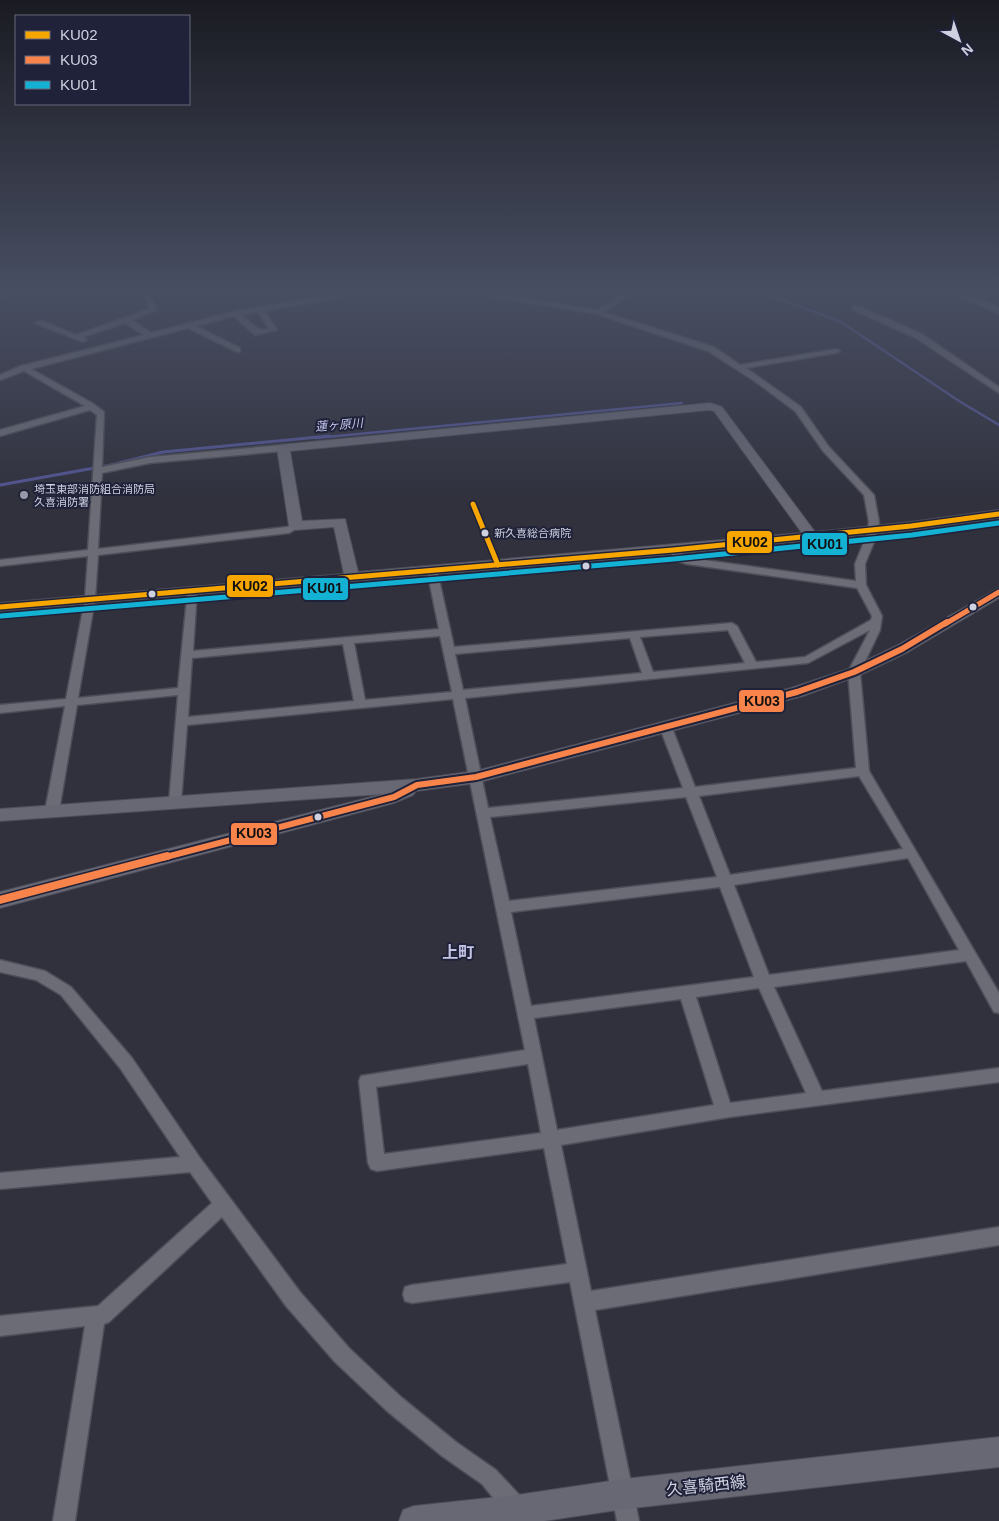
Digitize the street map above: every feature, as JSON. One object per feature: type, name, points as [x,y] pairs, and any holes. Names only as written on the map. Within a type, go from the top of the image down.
[{"type":"street","points":[[0,378],[24,368],[55,360]]},
{"type":"street","points":[[729,360],[798,409],[826,449],[859,482],[869,495],[874,522],[871,537],[860,564],[862,584],[877,616],[877,621],[875,630],[854,672],[863,771],[999,1007]]},
{"type":"street","points":[[740,367],[782,360]]},
{"type":"street","points":[[954,360],[999,391]]},
{"type":"street","points":[[24,368],[101,414],[90,599],[52,810]]},
{"type":"street","points":[[98,468],[150,460],[710,406],[718,409],[811,536]]},
{"type":"street","points":[[0,433],[92,407]]},
{"type":"street","points":[[283,448],[296,526]]},
{"type":"street","points":[[0,607],[673,550],[872,531],[999,514]]},
{"type":"street","points":[[0,563],[289,530],[296,526],[340,522],[352,577]]},
{"type":"street","points":[[673,550],[687,561],[862,584]]},
{"type":"street","points":[[432,570],[626,1508]]},
{"type":"street","points":[[175,802],[192,590]]},
{"type":"street","points":[[0,815],[417,785],[476,777],[765,701],[854,672],[933,632],[999,592]]},
{"type":"street","points":[[181,722],[458,693],[808,660],[877,621]]},
{"type":"street","points":[[449,650],[732,626],[752,665]]},
{"type":"street","points":[[186,655],[445,632]]},
{"type":"street","points":[[634,635],[649,675]]},
{"type":"street","points":[[348,640],[360,703]]},
{"type":"street","points":[[0,709],[183,691]]},
{"type":"street","points":[[666,728],[764,982],[817,1098]]},
{"type":"street","points":[[483,813],[691,792],[863,771]]},
{"type":"street","points":[[0,900],[394,797],[417,785]]},
{"type":"street","points":[[503,907],[726,881],[911,853]]},
{"type":"street","points":[[524,1013],[968,956]]},
{"type":"street","points":[[0,966],[40,975],[66,991],[126,1063],[194,1164],[293,1299],[342,1355],[394,1404],[449,1450],[489,1477],[517,1510]]},
{"type":"street","points":[[686,993],[724,1111]]},
{"type":"street","points":[[534,1056],[367,1081],[377,1163],[551,1139],[724,1111],[999,1075]]},
{"type":"street","points":[[0,1181],[194,1164]]},
{"type":"street","points":[[0,1326],[102,1315],[223,1204]]},
{"type":"street","points":[[584,1302],[999,1236]]},
{"type":"street","points":[[412,1294],[578,1272]]},
{"type":"street","points":[[64,1521],[96,1316]]},
{"type":"street","name":"久喜騎西線","points":[[414,1521],[517,1510],[626,1508],[999,1452]]},
{"type":"waterway","points":[[898,360],[999,425]]},
{"type":"waterway","name":"蓮ヶ原川","points":[[316,438],[682,403]]},
{"type":"waterway","name":"蓮ヶ原川","points":[[0,485],[111,465],[163,452],[329,436]]},
{"type":"transit line","name":"KU02","points":[[473,504],[498,565]]},
{"type":"transit line","name":"KU02","points":[[0,607],[673,550],[911,526],[999,514]]},
{"type":"transit line","name":"KU01","points":[[1,616],[674,559],[912,535],[999,523]]},
{"type":"transit line","name":"KU03","points":[[0,900],[394,797],[417,785],[476,777],[797,692],[854,672],[902,649],[999,592]]},
{"type":"place","name":"埼玉東部消防組合消防局 久喜消防署","points":[[24,495]]},
{"type":"place","name":"新久喜総合病院","points":[[485,533]]},
{"type":"district","name":"上町","points":[[458,952]]}]
